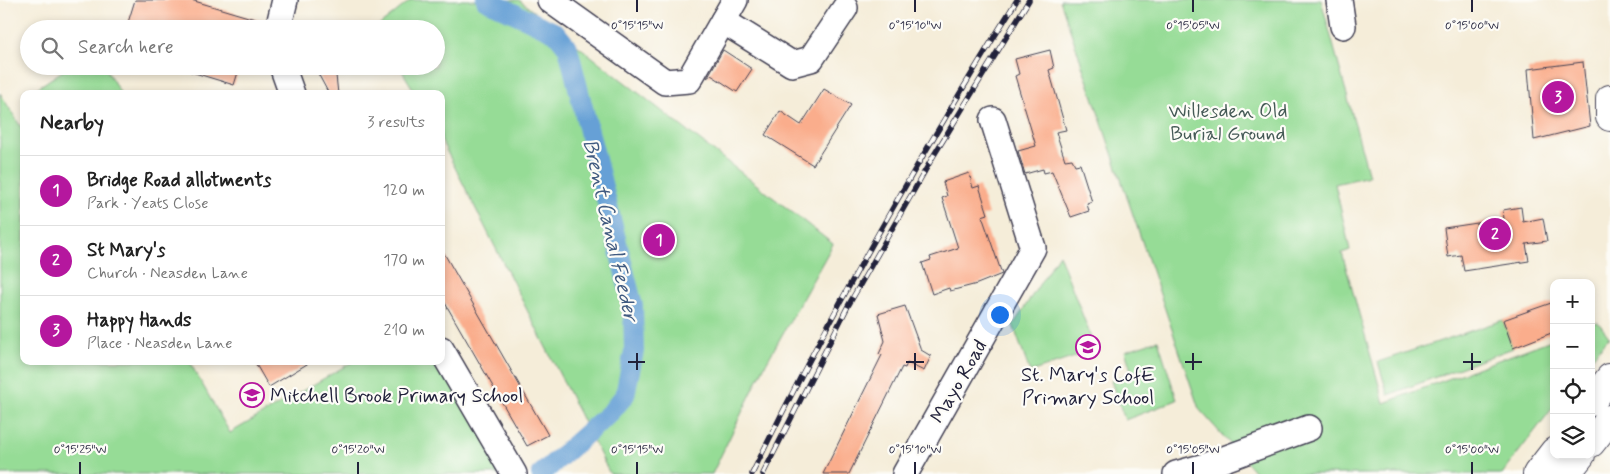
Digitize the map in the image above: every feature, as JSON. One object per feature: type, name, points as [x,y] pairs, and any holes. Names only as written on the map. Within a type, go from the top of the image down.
[{"type":"main road","points":[[1610,99],[1608,104],[1610,117]]},
{"type":"main road","points":[[1595,397],[1610,378]]},
{"type":"main road","points":[[1595,438],[1610,419]]},
{"type":"main road","points":[[1537,474],[1550,457]]},
{"type":"main road","points":[[1566,474],[1578,459]]},
{"type":"street","points":[[280,20],[285,0]]},
{"type":"street","points":[[550,0],[664,82],[689,80],[729,11],[792,64],[811,59],[845,8]]},
{"type":"street","points":[[1339,0],[1343,26]]},
{"type":"street","points":[[285,75],[291,90]]},
{"type":"street","name":"Mayo Road","points":[[905,474],[1033,248],[993,120]]},
{"type":"street","points":[[445,356],[514,474]]},
{"type":"street","points":[[1179,472],[1205,466],[1309,428]]},
{"type":"green space","points":[[411,0],[519,0],[833,244],[764,367],[712,474],[610,474],[445,148],[445,90],[414,90],[404,75],[445,75],[445,20],[386,20]]},
{"type":"green space","name":"Willesden Old Burial Ground","points":[[1060,0],[1321,0],[1369,176],[1335,184],[1350,250],[1342,253],[1384,403],[1550,341],[1550,411],[1502,474],[1257,474],[1199,409]]},
{"type":"green space","points":[[56,75],[109,75],[119,90],[34,90]]},
{"type":"green space","points":[[0,93],[20,126],[20,365],[191,365],[230,433],[347,365],[442,365],[507,474],[0,474]]},
{"type":"green space","points":[[1059,254],[1096,350],[1030,372],[1013,325]]},
{"type":"green space","points":[[1503,320],[1513,348],[1388,395],[1378,362]]},
{"type":"green space","points":[[1598,322],[1609,337],[1595,354],[1595,324]]},
{"type":"green space","points":[[1158,340],[1177,400],[1125,420],[1111,381],[1132,373],[1125,351]]},
{"type":"building","points":[[135,0],[191,0],[258,20],[129,20]]},
{"type":"building","points":[[723,50],[752,69],[737,92],[711,75],[707,78]]},
{"type":"building","points":[[1050,50],[1054,68],[1049,70],[1066,130],[1056,132],[1065,160],[1072,159],[1075,165],[1080,164],[1092,202],[1087,204],[1089,211],[1071,217],[1052,171],[1044,173],[1043,169],[1025,174],[1018,151],[1036,146],[1015,76],[1019,74],[1015,59]]},
{"type":"building","points":[[1583,62],[1590,126],[1534,140],[1528,69]]},
{"type":"building","points":[[201,75],[237,75],[234,85]]},
{"type":"building","points":[[319,75],[336,75],[338,90],[327,90]]},
{"type":"building","points":[[824,89],[851,105],[813,165],[765,135],[780,111],[801,125]]},
{"type":"building","points":[[969,173],[973,188],[979,186],[988,214],[982,216],[1002,274],[977,284],[950,291],[949,288],[932,294],[922,263],[931,260],[930,257],[958,248],[942,198],[947,196],[943,182]]},
{"type":"building","points":[[1521,207],[1523,222],[1543,218],[1547,241],[1526,244],[1529,261],[1464,271],[1461,255],[1448,257],[1444,228],[1504,219],[1503,210]]},
{"type":"building","points":[[445,255],[548,435],[527,446],[445,303]]},
{"type":"building","points":[[1550,303],[1550,334],[1513,348],[1503,320]]},
{"type":"building","points":[[905,306],[921,350],[931,356],[924,371],[907,363],[905,368],[902,367],[849,474],[823,474],[882,355],[879,354],[885,341],[878,314]]},
{"type":"building","points":[[256,365],[305,365],[269,387]]},
{"type":"waterway","name":"Brent Canal Feeder","points":[[486,0],[556,33],[568,48],[633,306],[634,351],[625,395],[611,412],[541,474]]},
{"type":"railway","points":[[752,474],[845,293],[946,116],[1017,0]]},
{"type":"railway","points":[[763,474],[848,306],[934,155],[1029,0]]},
{"type":"place","name":"Happy Hands","points":[[1558,97]]},
{"type":"place","name":"St Mary's","points":[[1495,234]]},
{"type":"place","name":"Bridge Road allotments","points":[[659,240]]},
{"type":"place","name":"St. Mary's CofE Primary School","points":[[1088,347]]},
{"type":"place","name":"Mitchell Brook Primary School","points":[[252,395]]}]
